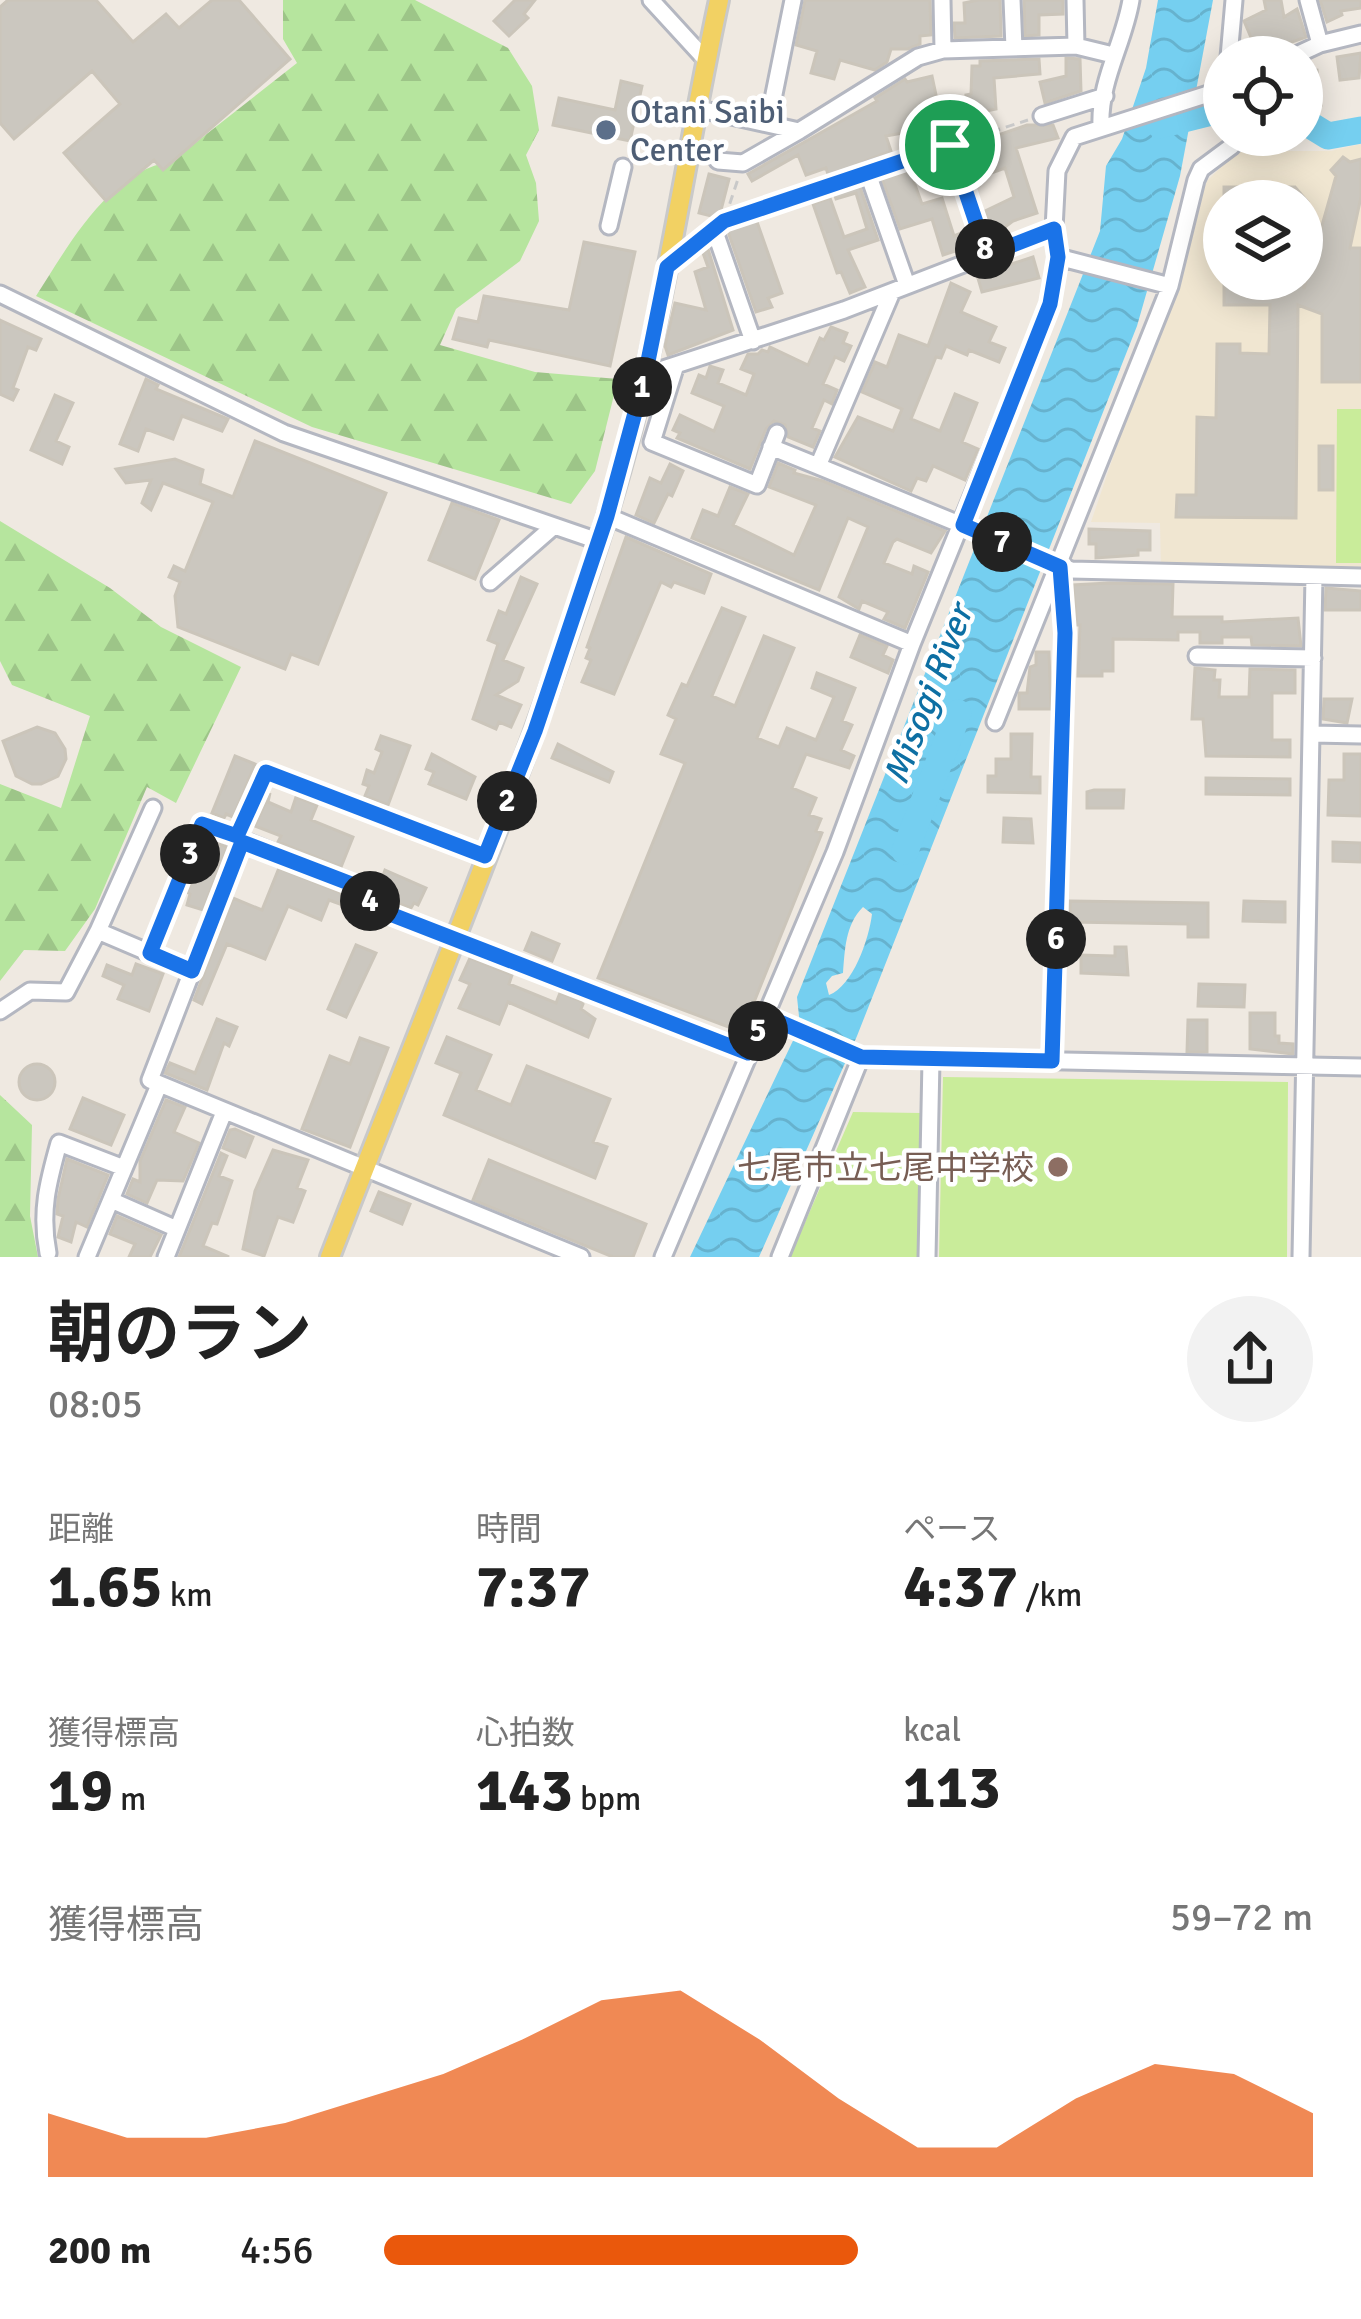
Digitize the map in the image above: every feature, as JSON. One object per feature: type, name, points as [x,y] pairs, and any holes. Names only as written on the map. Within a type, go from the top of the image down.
[{"type":"main road","points":[[330,1257],[535,731],[607,516],[645,376],[719,0]]},
{"type":"street","points":[[651,0],[706,60]]},
{"type":"street","points":[[768,124],[793,0]]},
{"type":"street","points":[[942,0],[943,50]]},
{"type":"street","points":[[1012,0],[1014,48]]},
{"type":"street","points":[[1075,0],[1076,46]]},
{"type":"street","points":[[1102,126],[1113,55],[1127,24],[1131,0]]},
{"type":"street","points":[[1231,36],[1234,0]]},
{"type":"street","points":[[1308,0],[1318,36]]},
{"type":"street","points":[[1323,43],[1361,34]]},
{"type":"street","points":[[718,161],[743,163],[917,57],[943,50],[1076,46],[1113,55]]},
{"type":"street","points":[[663,1257],[835,852],[911,644],[1050,304],[1058,257],[1054,229],[1057,171],[1074,137],[1203,95]]},
{"type":"street","points":[[1042,116],[1105,96]]},
{"type":"street","points":[[695,108],[799,130]]},
{"type":"street","points":[[818,466],[900,288],[867,171],[950,145],[987,255]]},
{"type":"street","points":[[995,722],[1170,286],[1196,179],[1219,156]]},
{"type":"street","points":[[609,226],[622,167]]},
{"type":"street","points":[[667,267],[714,229],[752,341]]},
{"type":"street","points":[[645,376],[1054,229]]},
{"type":"street","points":[[1058,257],[1170,286]]},
{"type":"street","points":[[0,294],[284,433],[598,541]]},
{"type":"street","points":[[675,368],[652,442],[757,485],[774,440],[818,466],[1060,567],[1361,577]]},
{"type":"street","points":[[607,516],[911,644]]},
{"type":"street","points":[[490,582],[554,526]]},
{"type":"street","points":[[1052,1061],[1065,633],[1060,567]]},
{"type":"street","points":[[1301,1257],[1315,576]]},
{"type":"street","points":[[1197,656],[1313,658]]},
{"type":"street","points":[[1312,734],[1361,734]]},
{"type":"street","points":[[485,856],[266,772],[150,1080],[581,1257]]},
{"type":"street","points":[[0,1012],[30,991],[66,992],[154,808]]},
{"type":"street","points":[[150,953],[202,824],[367,890],[372,907],[452,941],[748,1053]]},
{"type":"street","points":[[98,931],[192,971]]},
{"type":"street","points":[[766,1016],[861,1057],[1361,1067]]},
{"type":"street","points":[[780,1257],[861,1057]]},
{"type":"street","points":[[927,1257],[931,1060]]},
{"type":"street","points":[[87,1257],[159,1085]]},
{"type":"street","points":[[166,1257],[224,1112]]},
{"type":"street","points":[[48,1253],[42,1226],[44,1192],[59,1143],[124,1168]]},
{"type":"street","points":[[111,1201],[177,1229]]},
{"type":"path","points":[[950,145],[1042,116]]},
{"type":"path","points":[[743,163],[724,221],[867,171]]},
{"type":"shaded area","points":[[1361,144],[1361,571],[1161,570],[1160,523],[1091,522],[1203,193],[1203,300],[1323,300],[1323,180],[1208,180],[1232,156],[1323,156],[1323,151]]},
{"type":"green space","points":[[283,0],[415,0],[508,48],[532,86],[539,130],[526,155],[536,183],[539,221],[520,261],[456,309],[440,345],[535,372],[618,379],[595,471],[571,504],[312,427],[36,296],[76,234],[110,195],[149,168],[171,162],[297,63],[283,39]]},
{"type":"green space","points":[[1337,409],[1361,409],[1361,563],[1336,563]]},
{"type":"green space","points":[[0,521],[110,588],[161,627],[241,667],[176,803],[147,787],[95,909],[65,951],[24,950],[0,981],[0,784],[61,808],[90,716],[12,685],[0,661]]},
{"type":"green space","name":"七尾市立七尾中学校","points":[[943,1077],[1288,1082],[1287,1257],[939,1257]]},
{"type":"green space","points":[[0,1095],[32,1125],[30,1216],[38,1257],[0,1257]]},
{"type":"green space","points":[[853,1112],[921,1113],[919,1257],[790,1257]]},
{"type":"water","points":[[1158,0],[1213,0],[1180,176],[1137,326],[857,1036],[759,1257],[690,1257],[800,1026],[797,997],[1100,231],[1106,166],[1122,139],[1146,68]],"holes":[[[942,741],[940,786],[931,809],[917,825],[920,793]],[[863,907],[872,914],[852,972],[829,995],[826,983],[843,973],[849,930],[857,914]]]},
{"type":"building","points":[[8,0],[96,0],[133,42],[166,14],[179,28],[212,0],[239,0],[290,59],[163,170],[154,160],[106,201],[64,153],[120,104],[92,71],[14,139],[0,123],[0,7]]},
{"type":"building","points":[[515,0],[535,0],[524,14],[528,18],[509,36],[494,21]]},
{"type":"building","points":[[805,0],[930,0],[931,35],[920,36],[920,44],[908,49],[891,49],[887,62],[875,70],[840,60],[834,79],[811,73],[817,51],[796,45]]},
{"type":"building","points":[[1000,0],[1001,36],[955,38],[954,23],[965,23],[964,3]]},
{"type":"building","points":[[1024,0],[1063,0],[1063,14],[1039,15],[1039,35],[1025,36]]},
{"type":"building","points":[[1264,0],[1281,0],[1284,17],[1297,9],[1306,36],[1250,36],[1244,21],[1266,10]]},
{"type":"building","points":[[1320,0],[1361,0],[1361,8],[1341,11],[1342,15],[1327,22]]},
{"type":"building","points":[[1361,53],[1359,78],[1340,80],[1337,57]]},
{"type":"building","points":[[1066,58],[1080,59],[1081,91],[1045,103],[1040,82],[1066,76]]},
{"type":"building","points":[[1039,59],[1040,74],[994,78],[996,109],[961,116],[963,122],[886,136],[891,151],[857,164],[856,175],[878,240],[848,250],[865,287],[850,293],[841,272],[837,273],[813,204],[830,198],[844,237],[867,229],[856,193],[836,199],[826,168],[806,175],[798,155],[752,181],[748,174],[877,101],[905,79],[932,76],[939,109],[967,102],[972,66],[980,66],[980,61]]},
{"type":"building","points":[[621,81],[642,86],[630,141],[553,125],[559,98],[615,110]]},
{"type":"building","points":[[1027,125],[1053,125],[1058,138],[1016,148],[1037,213],[1013,221],[993,236],[985,211],[1014,197],[1005,168],[983,176],[982,171],[977,173],[967,146]]},
{"type":"building","points":[[1343,157],[1350,162],[1361,159],[1361,197],[1350,248],[1361,248],[1361,382],[1322,382],[1322,314],[1298,305],[1296,518],[1176,517],[1177,495],[1196,495],[1197,417],[1216,418],[1217,344],[1240,344],[1240,353],[1269,354],[1270,305],[1224,305],[1224,300],[1323,300],[1323,222],[1336,176],[1331,170]]},
{"type":"building","points":[[942,160],[946,172],[914,182],[922,204],[942,198],[954,236],[966,231],[971,246],[943,255],[932,219],[900,229],[882,179]]},
{"type":"building","points":[[709,174],[729,179],[719,218],[699,213]]},
{"type":"building","points":[[756,219],[782,293],[768,298],[772,307],[756,312],[727,229]]},
{"type":"building","points":[[584,242],[635,252],[610,366],[489,340],[487,347],[453,339],[459,318],[478,322],[484,296],[569,310]]},
{"type":"building","points":[[708,249],[733,330],[668,355],[665,346],[675,303],[706,310],[695,272],[708,267],[703,253]]},
{"type":"building","points":[[1033,257],[1039,278],[982,292],[977,275]]},
{"type":"building","points":[[951,283],[970,292],[961,312],[996,327],[989,342],[1005,348],[999,362],[946,346],[941,358],[936,357],[911,419],[940,431],[955,394],[977,403],[962,442],[978,449],[965,480],[933,466],[926,481],[917,478],[911,491],[835,457],[858,417],[893,431],[902,409],[862,392],[875,362],[887,367],[899,335],[928,346]]},
{"type":"building","points":[[0,320],[41,339],[36,350],[28,347],[13,400],[0,394]]},
{"type":"building","points":[[831,327],[847,333],[843,343],[851,346],[844,361],[835,357],[823,384],[837,390],[832,404],[824,400],[812,428],[820,431],[813,447],[788,437],[785,425],[774,421],[750,469],[677,438],[680,433],[673,430],[680,415],[714,431],[724,406],[692,393],[699,375],[706,378],[710,366],[723,370],[718,383],[746,395],[754,374],[741,369],[748,354],[768,352],[770,347],[808,365],[820,338],[824,340]]},
{"type":"building","points":[[146,379],[158,385],[156,389],[228,419],[222,431],[182,416],[173,439],[146,429],[138,451],[120,444]]},
{"type":"building","points":[[55,395],[73,403],[56,441],[69,447],[62,464],[31,450]]},
{"type":"building","points":[[255,441],[386,493],[318,664],[291,654],[285,669],[178,627],[175,596],[180,582],[169,577],[174,566],[185,571],[213,502],[163,483],[151,510],[142,503],[151,480],[126,483],[116,469],[175,459],[203,470],[200,484],[233,497]]},
{"type":"building","points":[[1319,446],[1333,446],[1333,490],[1319,490]]},
{"type":"building","points":[[778,463],[945,531],[931,553],[897,539],[884,563],[912,574],[914,566],[928,572],[905,628],[884,619],[888,612],[862,601],[859,609],[839,597],[868,527],[848,518],[819,590],[692,538],[703,510],[718,516],[730,487],[748,494],[733,525],[794,555],[816,505],[769,487]]},
{"type":"building","points":[[670,464],[683,471],[654,523],[636,515],[650,478],[661,483]]},
{"type":"building","points":[[452,503],[499,520],[475,579],[429,560]]},
{"type":"building","points":[[1089,529],[1150,531],[1150,550],[1096,558]]},
{"type":"building","points":[[626,537],[711,574],[704,593],[661,582],[614,694],[582,682],[591,660],[586,658],[587,647]]},
{"type":"building","points":[[521,577],[537,584],[503,660],[523,668],[518,681],[496,695],[521,705],[511,727],[499,722],[496,729],[473,719],[498,644],[488,640],[499,611],[506,614]]},
{"type":"building","points":[[1173,584],[1172,617],[1222,617],[1222,622],[1298,618],[1301,646],[1252,645],[1251,637],[1200,643],[1200,632],[1178,632],[1178,640],[1113,639],[1113,671],[1078,676],[1080,625],[1073,585]]},
{"type":"building","points":[[1326,588],[1361,591],[1361,610],[1325,610]]},
{"type":"building","points":[[722,608],[745,617],[712,696],[735,706],[764,636],[794,648],[757,738],[779,747],[787,728],[816,740],[834,697],[812,688],[817,673],[855,688],[842,721],[852,725],[841,750],[854,756],[849,768],[806,754],[792,788],[816,798],[809,815],[821,819],[816,831],[822,833],[742,1032],[598,978],[685,763],[661,754],[676,719],[668,715],[682,684],[687,686]]},
{"type":"building","points":[[860,635],[887,646],[883,655],[893,660],[888,673],[851,657]]},
{"type":"building","points":[[1036,652],[1049,652],[1051,709],[1019,709],[1019,693],[1027,693]]},
{"type":"building","points":[[1195,668],[1215,670],[1219,697],[1249,697],[1250,669],[1295,670],[1295,693],[1272,693],[1272,740],[1290,740],[1290,757],[1206,756],[1203,719],[1192,719]]},
{"type":"building","points":[[1324,699],[1352,699],[1347,723],[1323,719]]},
{"type":"building","points":[[37,727],[55,733],[66,759],[58,776],[32,784],[16,776],[3,741]]},
{"type":"building","points":[[1011,734],[1032,734],[1031,777],[1040,777],[1040,793],[988,792],[988,776],[996,776],[996,759],[1011,759]]},
{"type":"building","points":[[381,736],[410,746],[388,805],[365,796],[369,786],[363,784],[367,770],[374,773],[382,752],[376,749]]},
{"type":"building","points":[[558,744],[613,772],[609,782],[552,758]]},
{"type":"building","points":[[432,754],[475,777],[466,799],[429,784],[434,772],[426,769]]},
{"type":"building","points":[[1344,754],[1361,754],[1361,816],[1328,815],[1329,780],[1344,780]]},
{"type":"building","points":[[235,756],[255,764],[233,817],[226,814],[224,818],[212,813]]},
{"type":"building","points":[[1206,778],[1290,779],[1290,795],[1206,794]]},
{"type":"building","points":[[1124,790],[1123,808],[1087,808],[1087,792]]},
{"type":"building","points":[[270,793],[268,802],[291,812],[296,797],[317,805],[311,820],[353,837],[341,867],[278,842],[281,836],[255,826]]},
{"type":"building","points":[[1004,818],[1031,819],[1033,843],[1003,842]]},
{"type":"building","points":[[209,840],[227,847],[203,910],[187,905],[187,892]]},
{"type":"building","points":[[1333,842],[1361,843],[1361,862],[1333,861]]},
{"type":"building","points":[[279,868],[344,894],[340,904],[329,900],[321,920],[288,906],[265,959],[227,944],[202,1004],[194,1000],[233,898],[262,910]]},
{"type":"building","points":[[385,870],[426,888],[418,905],[411,908],[382,898],[384,891],[379,887]]},
{"type":"building","points":[[1070,901],[1208,903],[1208,937],[1188,937],[1188,924],[1070,922]]},
{"type":"building","points":[[1244,901],[1285,902],[1285,922],[1243,921]]},
{"type":"building","points":[[532,933],[559,944],[552,961],[525,950]]},
{"type":"building","points":[[356,945],[376,953],[346,1017],[328,1009]]},
{"type":"building","points":[[1115,947],[1126,947],[1128,975],[1081,973],[1081,955],[1115,956]]},
{"type":"building","points":[[470,958],[512,975],[509,984],[556,1003],[560,993],[579,1000],[581,1009],[595,1019],[588,1037],[508,1002],[499,1024],[459,1008],[470,984],[460,980]]},
{"type":"building","points":[[136,964],[163,974],[149,1011],[118,999],[124,985],[103,976],[107,965],[132,975]]},
{"type":"building","points":[[1199,984],[1245,985],[1244,1007],[1198,1006]]},
{"type":"building","points":[[1250,1013],[1275,1013],[1275,1036],[1279,1043],[1293,1044],[1293,1054],[1250,1049]]},
{"type":"building","points":[[217,1019],[237,1027],[229,1046],[224,1043],[207,1090],[165,1073],[170,1063],[195,1073]]},
{"type":"building","points":[[1188,1020],[1207,1020],[1207,1052],[1187,1052]]},
{"type":"building","points":[[447,1037],[491,1055],[476,1090],[511,1105],[527,1066],[610,1099],[593,1142],[607,1147],[595,1178],[444,1115],[461,1073],[436,1063]]},
{"type":"building","points":[[360,1038],[388,1048],[350,1147],[302,1129],[330,1056],[350,1064]]},
{"type":"building","points":[[37,1064],[50,1069],[55,1082],[50,1095],[37,1100],[24,1095],[19,1082],[24,1069]]},
{"type":"building","points":[[83,1098],[124,1115],[111,1145],[70,1129]]},
{"type":"building","points":[[166,1100],[185,1107],[174,1132],[199,1143],[183,1181],[157,1180],[147,1203],[127,1194],[133,1179],[140,1182],[140,1161]]},
{"type":"building","points":[[230,1130],[253,1137],[245,1157],[223,1148]]},
{"type":"building","points":[[273,1150],[308,1160],[297,1188],[305,1191],[293,1222],[278,1217],[264,1256],[243,1249],[255,1191]]},
{"type":"building","points":[[221,1153],[227,1156],[219,1176],[232,1181],[217,1224],[212,1223],[203,1246],[229,1257],[179,1257]]},
{"type":"building","points":[[67,1159],[108,1175],[87,1227],[76,1222],[71,1242],[58,1237],[63,1216],[57,1214],[58,1199]]},
{"type":"building","points":[[489,1160],[646,1224],[633,1257],[613,1257],[473,1200]]},
{"type":"building","points":[[379,1192],[410,1204],[402,1224],[371,1211]]},
{"type":"building","points":[[117,1216],[161,1235],[150,1257],[129,1257],[135,1244],[110,1234]]},
{"type":"waterway","points":[[1160,125],[1203,114]]},
{"type":"waterway","points":[[1323,133],[1361,130]]},
{"type":"waterway","name":"Misogi River","points":[[905,851],[958,713]]},
{"type":"place","name":"Otani Saibi Center","points":[[606,130]]},
{"type":"place","name":"七尾市立七尾中学校","points":[[1058,1167]]},
{"type":"route","points":[[950,145],[987,255],[1054,229],[1058,257],[1050,304],[963,525],[1060,567],[1065,633],[1052,1061],[861,1057],[766,1016],[748,1053],[452,941],[372,907],[367,890],[242,842],[192,971],[150,953],[202,824],[237,836],[266,772],[485,856],[535,731],[607,516],[645,376],[667,267],[724,221],[950,145]]}]
